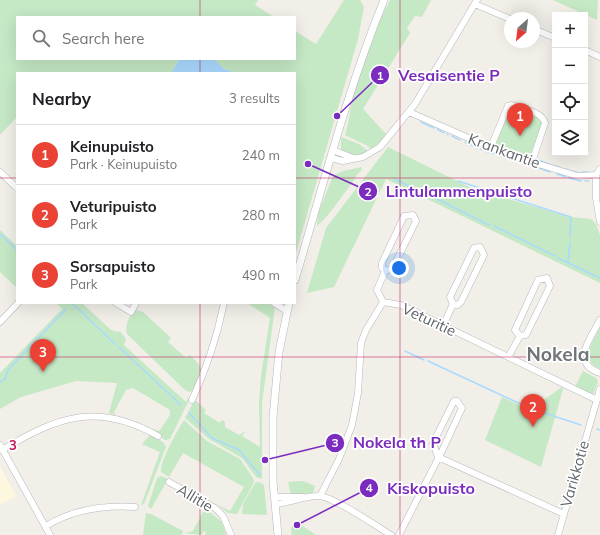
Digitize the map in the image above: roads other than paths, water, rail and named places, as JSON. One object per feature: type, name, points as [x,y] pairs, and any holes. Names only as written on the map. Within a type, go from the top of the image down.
[{"type":"street","points":[[296,277],[363,51],[384,0]]},
{"type":"street","points":[[331,158],[343,161],[355,159],[363,157],[380,146],[409,112],[476,2],[504,16]]},
{"type":"street","points":[[540,32],[552,37]]},
{"type":"street","points":[[588,51],[600,57]]},
{"type":"street","points":[[490,149],[508,106],[512,105],[539,115],[543,118],[545,123],[532,162]]},
{"type":"street","name":"Krankantie","points":[[409,112],[490,149],[578,176],[596,175]]},
{"type":"street","points":[[333,150],[355,159]]},
{"type":"street","points":[[600,169],[596,175],[596,198],[600,222]]},
{"type":"street","points":[[0,172],[16,187]]},
{"type":"street","points":[[383,302],[377,290],[385,271],[393,268],[416,221],[413,215],[404,216],[382,263],[382,268],[385,271]]},
{"type":"street","points":[[443,326],[453,304],[450,297],[474,248],[480,247],[484,255],[461,302],[458,304],[453,304]]},
{"type":"street","points":[[508,357],[520,336],[526,334],[550,286],[547,278],[538,280],[515,330],[520,336]]},
{"type":"street","name":"Veturitie","points":[[320,496],[339,459],[352,425],[358,393],[361,343],[366,330],[383,302],[401,305],[597,400]]},
{"type":"street","points":[[0,322],[17,304]]},
{"type":"street","points":[[118,304],[130,312],[135,304]]},
{"type":"street","points":[[192,400],[207,368],[224,304]]},
{"type":"street","points":[[276,304],[287,311]]},
{"type":"street","points":[[279,535],[274,461],[275,388],[279,352],[289,304]]},
{"type":"street","points":[[600,320],[583,355],[584,362],[588,367],[600,373]]},
{"type":"street","name":"Varikkotie","points":[[558,535],[600,389]]},
{"type":"street","points":[[399,535],[438,457],[462,408],[457,401],[454,401],[449,407],[433,443],[438,457],[564,514]]},
{"type":"street","points":[[50,535],[1,447],[38,428],[64,419],[79,417],[116,419],[130,423],[158,436]]},
{"type":"street","name":"Allitie","points":[[169,482],[215,508],[223,516],[230,535]]},
{"type":"street","points":[[277,500],[320,496],[342,506],[392,535]]},
{"type":"street","points":[[46,526],[60,518],[76,512],[119,506],[135,507]]},
{"type":"water","points":[[179,60],[215,60],[224,69],[233,72],[172,72]]},
{"type":"waterway","points":[[421,122],[434,128]]},
{"type":"waterway","points":[[437,129],[444,133]]},
{"type":"waterway","points":[[452,136],[460,140]]},
{"type":"waterway","points":[[469,144],[478,148]]},
{"type":"waterway","points":[[496,147],[528,157]]},
{"type":"waterway","points":[[485,151],[494,154]]},
{"type":"waterway","points":[[503,157],[512,160]]},
{"type":"waterway","points":[[538,160],[549,164]]},
{"type":"waterway","points":[[522,163],[531,166]]},
{"type":"waterway","points":[[551,165],[559,167]]},
{"type":"waterway","points":[[539,168],[550,172]]},
{"type":"waterway","points":[[571,171],[577,172]]},
{"type":"waterway","points":[[582,172],[588,172]]},
{"type":"waterway","points":[[557,174],[566,177]]},
{"type":"waterway","points":[[569,178],[581,181]]},
{"type":"waterway","points":[[394,179],[420,191]]},
{"type":"waterway","points":[[458,181],[571,217],[570,237]]},
{"type":"waterway","points":[[425,193],[489,225]]},
{"type":"waterway","points":[[494,226],[555,256]]},
{"type":"waterway","points":[[0,234],[16,249]]},
{"type":"waterway","points":[[568,263],[570,242]]},
{"type":"waterway","points":[[558,258],[600,278]]},
{"type":"waterway","points":[[73,304],[115,344]]},
{"type":"waterway","points":[[0,382],[5,379],[8,370],[66,309]]},
{"type":"waterway","points":[[119,347],[181,405]]},
{"type":"waterway","points":[[405,351],[424,360]]},
{"type":"waterway","points":[[428,361],[527,407]]},
{"type":"waterway","points":[[532,409],[581,425]]},
{"type":"waterway","points":[[189,413],[212,438],[239,450],[260,475]]},
{"type":"place","name":"Vesaisentie P","points":[[337,116]]},
{"type":"place","name":"Keinupuisto","points":[[520,136]]},
{"type":"place","name":"Lintulammenpuisto","points":[[308,164]]},
{"type":"place","name":"Sorsapuisto","points":[[43,372]]},
{"type":"place","name":"Veturipuisto","points":[[533,427]]},
{"type":"place","name":"Nokela th P","points":[[265,460]]},
{"type":"place","name":"Kiskopuisto","points":[[297,525]]},
{"type":"district","name":"Nokela","points":[[558,354]]}]
